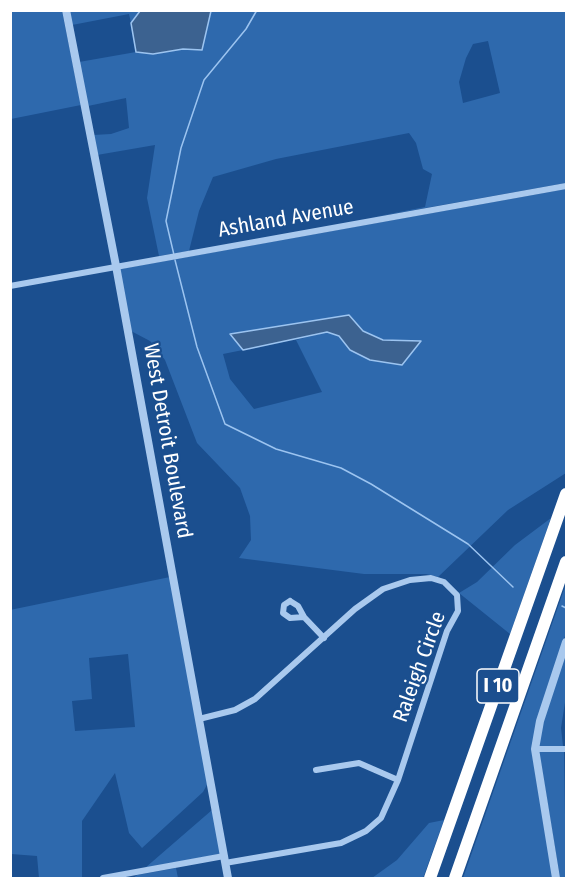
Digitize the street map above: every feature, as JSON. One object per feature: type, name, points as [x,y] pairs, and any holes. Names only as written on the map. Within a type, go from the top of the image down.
[{"type":"highway","name":"I 10","points":[[430,879],[567,494]]},
{"type":"highway","name":"I 10","points":[[455,879],[567,562]]},
{"type":"street","name":"West Detroit Boulevard","points":[[66,10],[116,266],[228,879]]},
{"type":"street","name":"Ashland Avenue","points":[[10,285],[567,186]]},
{"type":"street","name":"Raleigh Circle","points":[[104,879],[225,859],[332,846],[366,831],[381,818],[398,780],[447,630],[458,611],[457,595],[444,582],[431,578],[397,584],[369,597],[246,705],[225,714],[199,720]]},
{"type":"street","points":[[304,617],[324,638]]},
{"type":"street","points":[[556,879],[535,749],[540,721],[567,642]]},
{"type":"street","points":[[535,749],[567,749]]},
{"type":"street","points":[[316,770],[359,763],[398,780]]},
{"type":"shaded area","points":[[11,11],[62,11],[81,105],[11,119]]},
{"type":"shaded area","points":[[69,11],[140,11],[131,23],[129,14],[72,25]]},
{"type":"shaded area","points":[[140,11],[211,11],[202,50],[183,49],[153,54],[136,52],[131,23]]},
{"type":"shaded area","points":[[211,11],[566,11],[566,183],[369,218],[425,207],[432,174],[423,169],[416,143],[409,133],[276,159],[213,177],[199,211],[189,251],[159,256],[147,198],[155,145],[97,155],[93,135],[111,134],[129,128],[126,98],[88,106],[79,62],[136,52],[153,54],[183,49],[202,49]],"holes":[[[488,41],[500,93],[463,103],[459,82],[473,44]]]},
{"type":"shaded area","points":[[566,189],[566,473],[508,510],[438,577],[426,574],[364,574],[239,558],[251,540],[250,516],[240,488],[197,443],[165,360],[150,341],[131,331],[120,269]],"holes":[[[363,331],[383,340],[420,341],[350,350],[339,336],[327,332],[296,340],[322,392],[254,409],[230,379],[223,354],[243,350],[231,334]]]},
{"type":"shaded area","points":[[349,315],[363,331],[383,340],[421,341],[402,365],[370,360],[350,350],[339,336],[327,332],[243,350],[230,334]]},
{"type":"shaded area","points":[[551,518],[510,634],[459,593],[477,582],[515,545]]},
{"type":"shaded area","points":[[170,577],[208,783],[203,792],[142,848],[129,833],[115,773],[82,821],[82,878],[39,878],[37,856],[11,854],[10,610]],"holes":[[[128,654],[135,727],[75,731],[72,701],[92,699],[89,658]]]},
{"type":"shaded area","points":[[566,584],[566,633],[537,720],[532,752],[553,878],[463,878]]},
{"type":"shaded area","points":[[566,652],[566,696],[561,728],[563,746],[539,746],[540,730]]},
{"type":"shaded area","points":[[564,751],[566,878],[560,878],[539,752]]},
{"type":"shaded area","points":[[212,810],[221,854],[145,868]]},
{"type":"shaded area","points":[[444,820],[423,878],[372,878],[397,860],[429,823]]},
{"type":"shaded area","points":[[176,868],[178,878],[133,878],[137,875]]},
{"type":"waterway","points":[[174,255],[166,221],[181,148],[204,80],[246,29],[257,10]]},
{"type":"waterway","points":[[175,260],[197,347],[225,424],[276,449],[341,468],[371,484],[468,544],[513,587]]},
{"type":"waterway","points":[[562,606],[566,608]]}]
